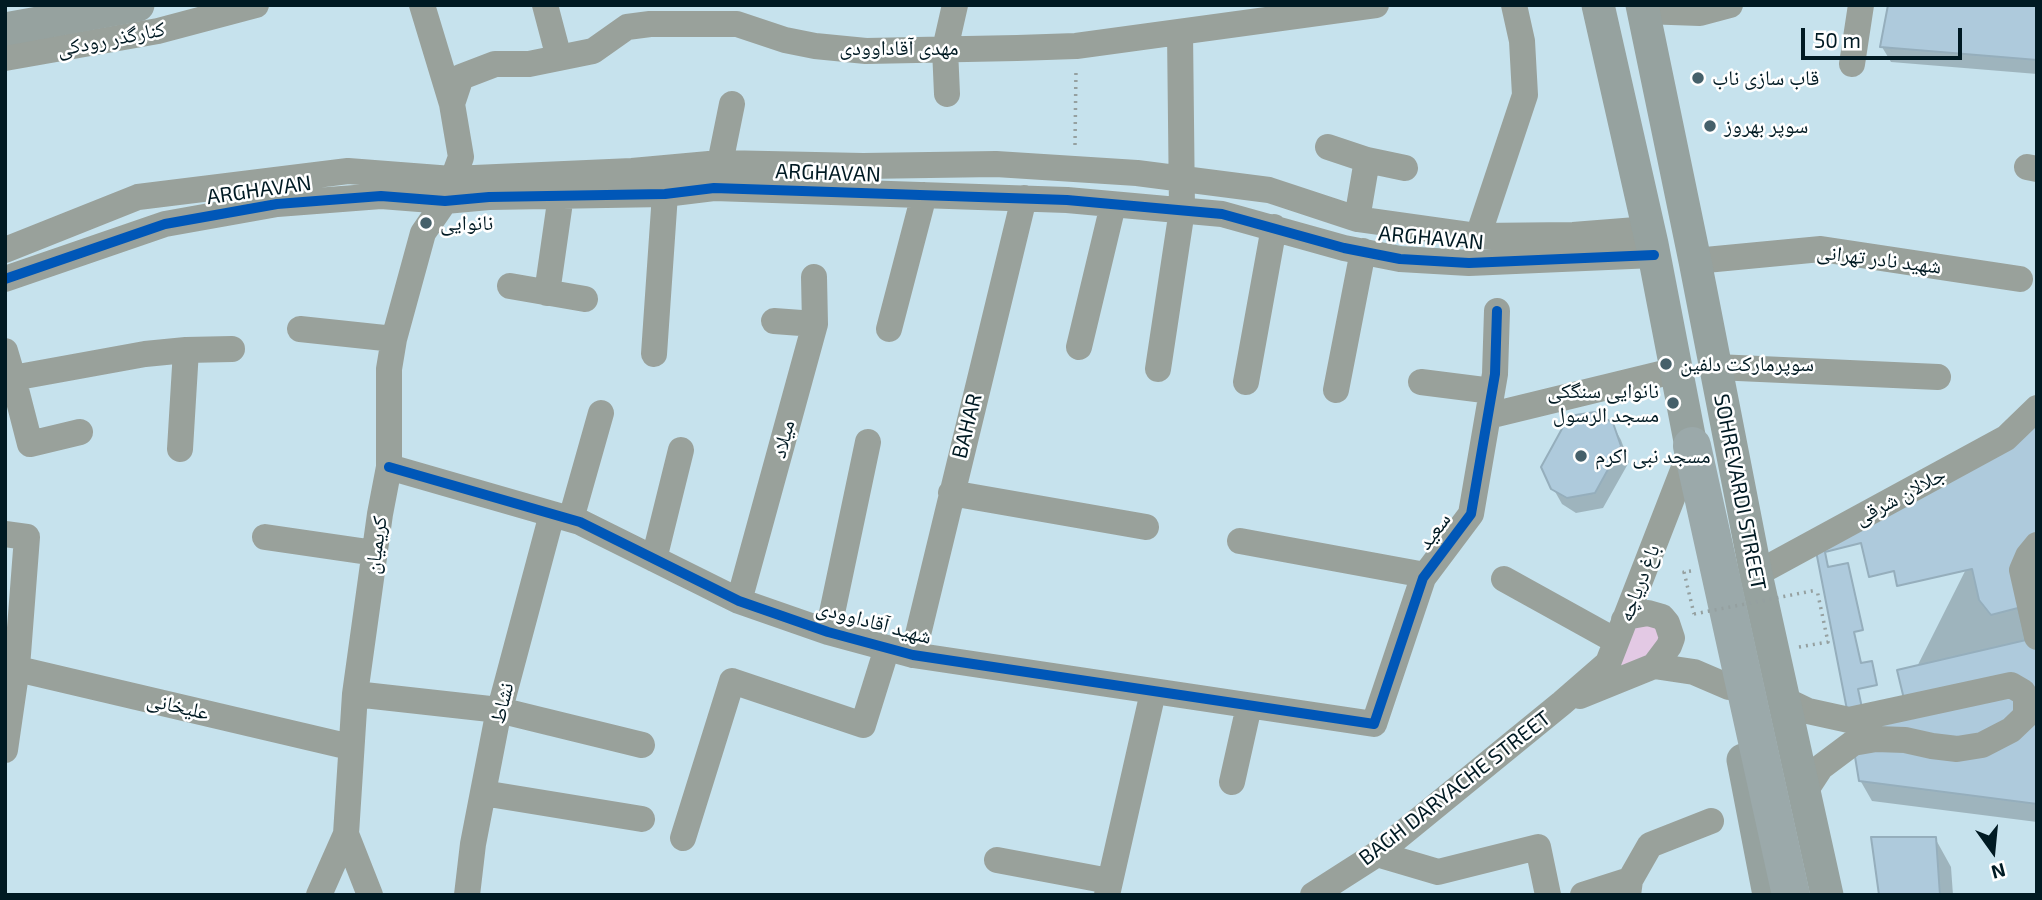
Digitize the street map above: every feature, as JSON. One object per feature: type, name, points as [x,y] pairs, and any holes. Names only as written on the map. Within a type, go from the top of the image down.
[{"type":"highway","points":[[1692,446],[1791,895]]},
{"type":"main road","points":[[5,8],[25,5]]},
{"type":"main road","points":[[5,29],[138,5]]},
{"type":"main road","name":"SOHREVARDI STREET","points":[[1598,5],[1651,242],[1692,446],[1729,687],[1769,895]]},
{"type":"main road","name":"SOHREVARDI STREET","points":[[1642,8],[1756,574],[1827,895]]},
{"type":"main road","points":[[1744,895],[1753,812]]},
{"type":"street","name":"کنارگذر رودکی","points":[[5,58],[158,32],[256,5]]},
{"type":"street","points":[[422,5],[452,104],[461,157],[449,190]]},
{"type":"street","points":[[545,5],[559,58]]},
{"type":"street","points":[[947,94],[945,49],[955,5]]},
{"type":"street","name":"مهدی آقاداوودی","points":[[452,104],[461,77],[495,64],[529,64],[593,51],[627,27],[650,24],[745,15],[785,40],[866,51],[1076,46],[1180,32],[1249,14],[1376,5]]},
{"type":"street","points":[[1478,236],[1525,94],[1522,41],[1514,5]]},
{"type":"street","points":[[1642,8],[1700,13],[1730,5]]},
{"type":"street","points":[[1852,64],[1861,5]]},
{"type":"street","points":[[1157,369],[1182,210],[1180,32]]},
{"type":"street","points":[[717,176],[732,104]]},
{"type":"street","points":[[1328,148],[1405,168]]},
{"type":"street","points":[[1357,219],[1367,160]]},
{"type":"street","name":"ARGHAVAN","points":[[5,279],[165,224],[277,204],[449,190],[631,183],[863,166],[996,164],[1138,173],[1269,190],[1357,219],[1478,236],[1573,235],[1651,242]]},
{"type":"street","name":"ARGHAVAN","points":[[5,250],[138,197],[348,171],[449,190],[561,195],[631,183],[665,194],[717,176],[924,195],[1024,198],[1182,210],[1222,214],[1344,248],[1400,259],[1469,263],[1651,242]]},
{"type":"street","name":"کریمیان","points":[[370,895],[346,834],[355,694],[388,467],[388,369],[423,233],[449,190]]},
{"type":"street","points":[[654,354],[665,194]]},
{"type":"street","points":[[547,293],[561,195]]},
{"type":"street","points":[[889,329],[924,195]]},
{"type":"street","name":"BAHAR","points":[[913,655],[1024,198]]},
{"type":"street","points":[[1079,347],[1113,205]]},
{"type":"street","points":[[115,207],[128,236]]},
{"type":"street","points":[[1246,382],[1274,227]]},
{"type":"street","name":"شهید نادر تهرانی","points":[[1695,261],[1821,249],[2020,279]]},
{"type":"street","points":[[1336,390],[1363,251]]},
{"type":"street","name":"میلاد","points":[[739,601],[815,324],[814,277]]},
{"type":"street","points":[[510,286],[584,299]]},
{"type":"street","name":"سعید","points":[[1374,724],[1426,575],[1471,514],[1495,374],[1497,312]]},
{"type":"street","points":[[774,321],[815,324]]},
{"type":"street","points":[[300,329],[394,339]]},
{"type":"street","points":[[13,378],[145,354],[232,349]]},
{"type":"street","points":[[180,449],[186,350]]},
{"type":"street","points":[[5,351],[30,444],[80,432]]},
{"type":"street","points":[[1716,368],[1938,377]]},
{"type":"street","points":[[1421,382],[1490,404],[1677,370]]},
{"type":"street","name":"جلالان شرقی","points":[[1756,574],[2006,439],[2037,408]]},
{"type":"street","name":"نشاط","points":[[467,895],[473,844],[499,710],[561,517],[601,413]]},
{"type":"street","points":[[828,632],[868,442]]},
{"type":"street","name":"باغ دریاچه","points":[[1562,703],[1608,663],[1692,446]]},
{"type":"street","points":[[654,559],[681,450]]},
{"type":"street","name":"شهید آقاداوودی","points":[[388,467],[561,517],[739,601],[828,632],[913,655],[1374,724]]},
{"type":"street","points":[[951,493],[1146,527]]},
{"type":"street","points":[[5,534],[27,537],[11,667],[5,751]]},
{"type":"street","points":[[265,537],[375,553]]},
{"type":"street","points":[[1240,541],[1426,575]]},
{"type":"street","points":[[2037,545],[2022,570],[2037,637]]},
{"type":"street","points":[[1504,579],[1620,630],[1631,616],[1648,613],[1662,617],[1672,638],[1654,666]]},
{"type":"street","points":[[683,838],[732,681],[863,725],[887,648]]},
{"type":"street","points":[[1562,703],[1654,666],[1694,672],[1729,687]]},
{"type":"street","name":"علیخانی","points":[[11,667],[351,747]]},
{"type":"street","points":[[1783,699],[1808,711],[1849,720],[2023,684],[2037,675]]},
{"type":"street","points":[[1804,793],[1821,767],[1853,743],[1876,739],[1905,740],[1957,749],[1982,745],[2000,737],[2031,710],[2022,692],[2011,685]]},
{"type":"street","points":[[997,860],[1108,888],[1153,692]]},
{"type":"street","points":[[355,694],[499,710],[642,745]]},
{"type":"street","name":"BAGH DARYACHE STREET","points":[[1312,895],[1377,854],[1562,703]]},
{"type":"street","points":[[1233,782],[1249,706]]},
{"type":"street","points":[[483,793],[642,819]]},
{"type":"street","points":[[1583,895],[1629,887],[1650,845],[1711,821]]},
{"type":"street","points":[[319,895],[346,834]]},
{"type":"street","points":[[1377,854],[1438,873],[1538,847],[1548,895]]},
{"type":"path","points":[[1074,169],[1076,46]]},
{"type":"path","points":[[1684,572],[1694,614],[1817,590],[1828,642]]},
{"type":"shaded area","points":[[1642,623],[1654,626],[1660,634],[1658,651],[1613,673],[1630,630]]},
{"type":"building","points":[[1888,5],[2037,5],[2037,60],[1880,47]]},
{"type":"building","name":"مسجد نبی اکرم","points":[[1595,412],[1613,423],[1621,446],[1595,493],[1567,498],[1551,489],[1541,467],[1569,416]]},
{"type":"building","points":[[2037,425],[2037,804],[1859,781],[1816,551]]},
{"type":"building","points":[[1861,543],[1869,577],[1894,571],[1897,586],[1972,569],[1979,600],[1991,615],[2018,608],[2026,640],[1897,670],[1904,699],[1862,708],[1858,689],[1877,685],[1872,661],[1861,663],[1854,632],[1863,630],[1848,563],[1828,567],[1825,552]]},
{"type":"building","points":[[1871,837],[1936,837],[1940,895],[1879,895]]},
{"type":"cycle path","points":[[5,279],[165,224],[277,204],[381,196],[445,201],[489,197],[665,194],[714,188],[1067,200],[1222,214],[1344,248],[1400,259],[1469,263],[1654,255]]},
{"type":"cycle path","points":[[389,467],[580,522],[739,601],[828,632],[913,655],[1374,724],[1423,578],[1471,514],[1495,374],[1497,311]]},
{"type":"place","name":"قاب سازی ناب","points":[[1698,78]]},
{"type":"place","name":"سوپر بهروز","points":[[1710,126]]},
{"type":"place","name":"نانوایی","points":[[426,223]]},
{"type":"place","name":"سوپرمارکت دلفین","points":[[1666,364]]},
{"type":"place","name":"نانوایی سنگکی مسجد الرسول","points":[[1673,403]]},
{"type":"place","name":"مسجد نبی اکرم","points":[[1581,456]]}]
